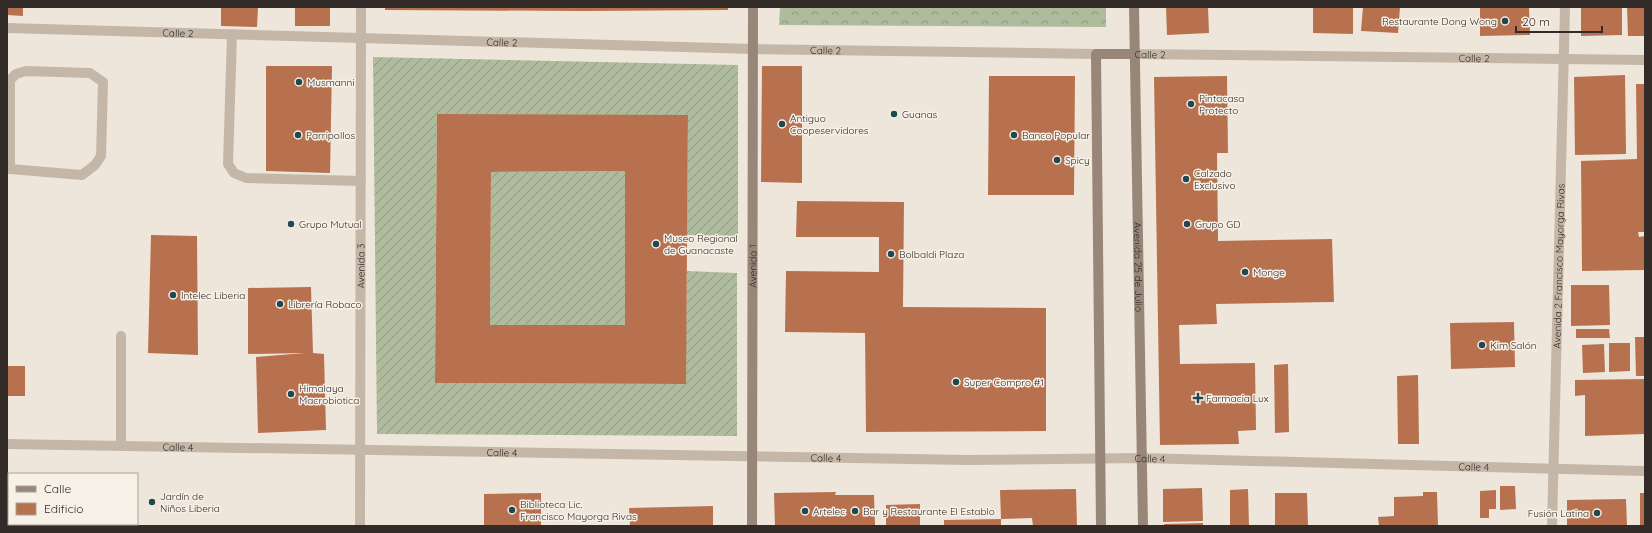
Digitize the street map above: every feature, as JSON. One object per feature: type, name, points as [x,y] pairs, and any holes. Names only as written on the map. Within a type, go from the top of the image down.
[{"type":"street","name":"Avenida 3","points":[[360,526],[362,7]]},
{"type":"street","name":"Avenida 1","points":[[752,526],[753,7]]},
{"type":"street","name":"Avenida 25 de Julio","points":[[1134,7],[1143,526]]},
{"type":"street","name":"Avenida 2 Francisco Mayorga Rivas","points":[[1552,526],[1565,7]]},
{"type":"street","name":"Calle 2","points":[[7,28],[753,49],[1645,60]]},
{"type":"street","points":[[232,34],[228,164],[234,173],[246,178],[361,182]]},
{"type":"street","points":[[1096,54],[1101,526]]},
{"type":"street","points":[[26,71],[90,73],[103,82],[101,156],[95,165],[82,175],[8,169],[10,80],[16,74],[26,71]]},
{"type":"street","points":[[121,336],[121,446]]},
{"type":"street","name":"Calle 4","points":[[7,444],[969,460],[1141,458],[1645,472]]},
{"type":"green space","points":[[780,7],[1106,7],[1106,27],[779,25]]},
{"type":"green space","points":[[373,57],[738,65],[738,236],[687,235],[688,115],[437,115],[435,383],[685,384],[687,271],[737,273],[737,436],[377,434]]},
{"type":"green space","points":[[625,171],[625,325],[490,325],[491,172]]},
{"type":"building","points":[[7,7],[23,7],[23,16],[7,15]]},
{"type":"building","points":[[221,7],[258,7],[257,27],[221,26]]},
{"type":"building","points":[[295,7],[330,7],[330,26],[295,26]]},
{"type":"building","points":[[385,7],[728,7],[728,10],[385,10]]},
{"type":"building","points":[[1166,7],[1208,7],[1209,33],[1167,35]]},
{"type":"building","points":[[1313,7],[1353,7],[1353,34],[1313,33]]},
{"type":"building","points":[[1363,7],[1400,7],[1398,33],[1361,31]]},
{"type":"building","name":"Restaurante Dong Wong","points":[[1480,7],[1529,7],[1530,35],[1480,36]]},
{"type":"building","points":[[1581,7],[1622,7],[1622,35],[1581,36]]},
{"type":"building","points":[[1627,7],[1645,7],[1645,36],[1628,36]]},
{"type":"building","name":"Parripollos","points":[[266,66],[332,66],[330,173],[266,171]]},
{"type":"building","name":"Antiguo Coopeservidores","points":[[762,66],[802,66],[802,183],[761,182]]},
{"type":"building","points":[[1625,75],[1626,154],[1575,155],[1574,77]]},
{"type":"building","name":"Banco Popular","points":[[989,76],[1075,76],[1074,195],[988,195]]},
{"type":"building","points":[[1227,76],[1228,153],[1217,153],[1218,241],[1332,239],[1334,302],[1216,304],[1217,324],[1179,325],[1180,364],[1255,363],[1256,430],[1238,431],[1239,444],[1160,445],[1154,77]]},
{"type":"building","points":[[1636,84],[1645,84],[1645,232],[1638,232],[1639,237],[1645,236],[1645,270],[1582,271],[1581,161],[1637,159]]},
{"type":"building","name":"Museo Regional de Guanacaste","points":[[437,114],[688,115],[686,384],[435,383]],"holes":[[[625,171],[625,325],[490,325],[491,172]]]},
{"type":"building","name":"Super Compro #1","points":[[797,201],[904,202],[903,307],[1046,308],[1046,431],[866,432],[865,333],[785,332],[786,271],[879,272],[879,237],[796,237]]},
{"type":"building","name":"Intelec Liberia","points":[[151,235],[197,236],[198,355],[148,353]]},
{"type":"building","points":[[1571,285],[1609,285],[1610,325],[1571,326]]},
{"type":"building","points":[[311,287],[313,353],[324,354],[326,430],[258,433],[256,357],[305,353],[248,354],[248,288]]},
{"type":"building","name":"Kim Salón","points":[[1514,322],[1515,367],[1451,369],[1450,323]]},
{"type":"building","points":[[1576,329],[1609,329],[1610,338],[1576,338]]},
{"type":"building","points":[[1635,337],[1645,337],[1645,376],[1636,376]]},
{"type":"building","points":[[1609,343],[1630,343],[1630,371],[1609,372]]},
{"type":"building","points":[[1604,344],[1605,372],[1583,373],[1582,345]]},
{"type":"building","points":[[1288,364],[1289,432],[1275,433],[1274,365]]},
{"type":"building","points":[[7,366],[25,366],[25,396],[7,396]]},
{"type":"building","points":[[1418,375],[1419,444],[1398,444],[1397,376]]},
{"type":"building","points":[[1645,379],[1645,434],[1585,436],[1585,395],[1575,396],[1575,380]]},
{"type":"building","points":[[1500,486],[1515,486],[1516,509],[1500,510]]},
{"type":"building","points":[[1202,488],[1203,521],[1163,522],[1163,489]]},
{"type":"building","points":[[1076,489],[1077,526],[1033,526],[1032,518],[1001,519],[1000,490]]},
{"type":"building","points":[[1248,489],[1249,526],[1230,526],[1230,490]]},
{"type":"building","points":[[1496,490],[1496,509],[1489,509],[1489,518],[1480,518],[1480,491]]},
{"type":"building","name":"Artelec","points":[[836,492],[835,495],[874,495],[875,526],[775,526],[774,493]]},
{"type":"building","points":[[1423,492],[1437,492],[1438,526],[1379,526],[1378,517],[1394,516],[1394,497],[1423,496]]},
{"type":"building","name":"Biblioteca Lic. Francisco Mayorga Rivas","points":[[541,493],[541,526],[484,526],[484,494]]},
{"type":"building","points":[[1275,493],[1307,493],[1308,526],[1275,526]]},
{"type":"building","points":[[1640,493],[1645,493],[1645,526],[1640,526]]},
{"type":"building","name":"Fusión Latina","points":[[1626,499],[1627,526],[1567,526],[1567,500]]},
{"type":"building","points":[[920,504],[920,526],[886,526],[886,505]]},
{"type":"building","points":[[713,506],[713,526],[630,526],[629,508]]},
{"type":"building","points":[[1001,519],[1001,526],[944,526],[944,520]]},
{"type":"building","points":[[1203,523],[1203,526],[1164,526],[1164,524]]},
{"type":"place","name":"Restaurante Dong Wong","points":[[1505,21]]},
{"type":"place","name":"Musmanni","points":[[299,82]]},
{"type":"place","name":"Pintacasa Protecto","points":[[1191,104]]},
{"type":"place","name":"Guanas","points":[[894,114]]},
{"type":"place","name":"Antiguo Coopeservidores","points":[[782,124]]},
{"type":"place","name":"Parripollos","points":[[298,135]]},
{"type":"place","name":"Banco Popular","points":[[1014,135]]},
{"type":"place","name":"Spicy","points":[[1057,160]]},
{"type":"place","name":"Calzado Exclusivo","points":[[1186,179]]},
{"type":"place","name":"Grupo Mutual","points":[[291,224]]},
{"type":"place","name":"Grupo GD","points":[[1187,224]]},
{"type":"place","name":"Museo Regional de Guanacaste","points":[[656,244]]},
{"type":"place","name":"Bolbaldi Plaza","points":[[891,254]]},
{"type":"place","name":"Monge","points":[[1245,272]]},
{"type":"place","name":"Intelec Liberia","points":[[173,295]]},
{"type":"place","name":"Librería Robaco","points":[[280,304]]},
{"type":"place","name":"Kim Salón","points":[[1482,345]]},
{"type":"place","name":"Super Compro #1","points":[[956,382]]},
{"type":"place","name":"Himalaya Macrobiotica","points":[[291,394]]},
{"type":"place","name":"Farmacia Lux","points":[[1198,398]]},
{"type":"place","name":"Jardín de Niños Liberia","points":[[152,502]]},
{"type":"place","name":"Biblioteca Lic. Francisco Mayorga Rivas","points":[[512,510]]},
{"type":"place","name":"Artelec","points":[[805,511]]},
{"type":"place","name":"Bar y Restaurante El Establo","points":[[855,511]]},
{"type":"place","name":"Fusión Latina","points":[[1597,513]]}]
